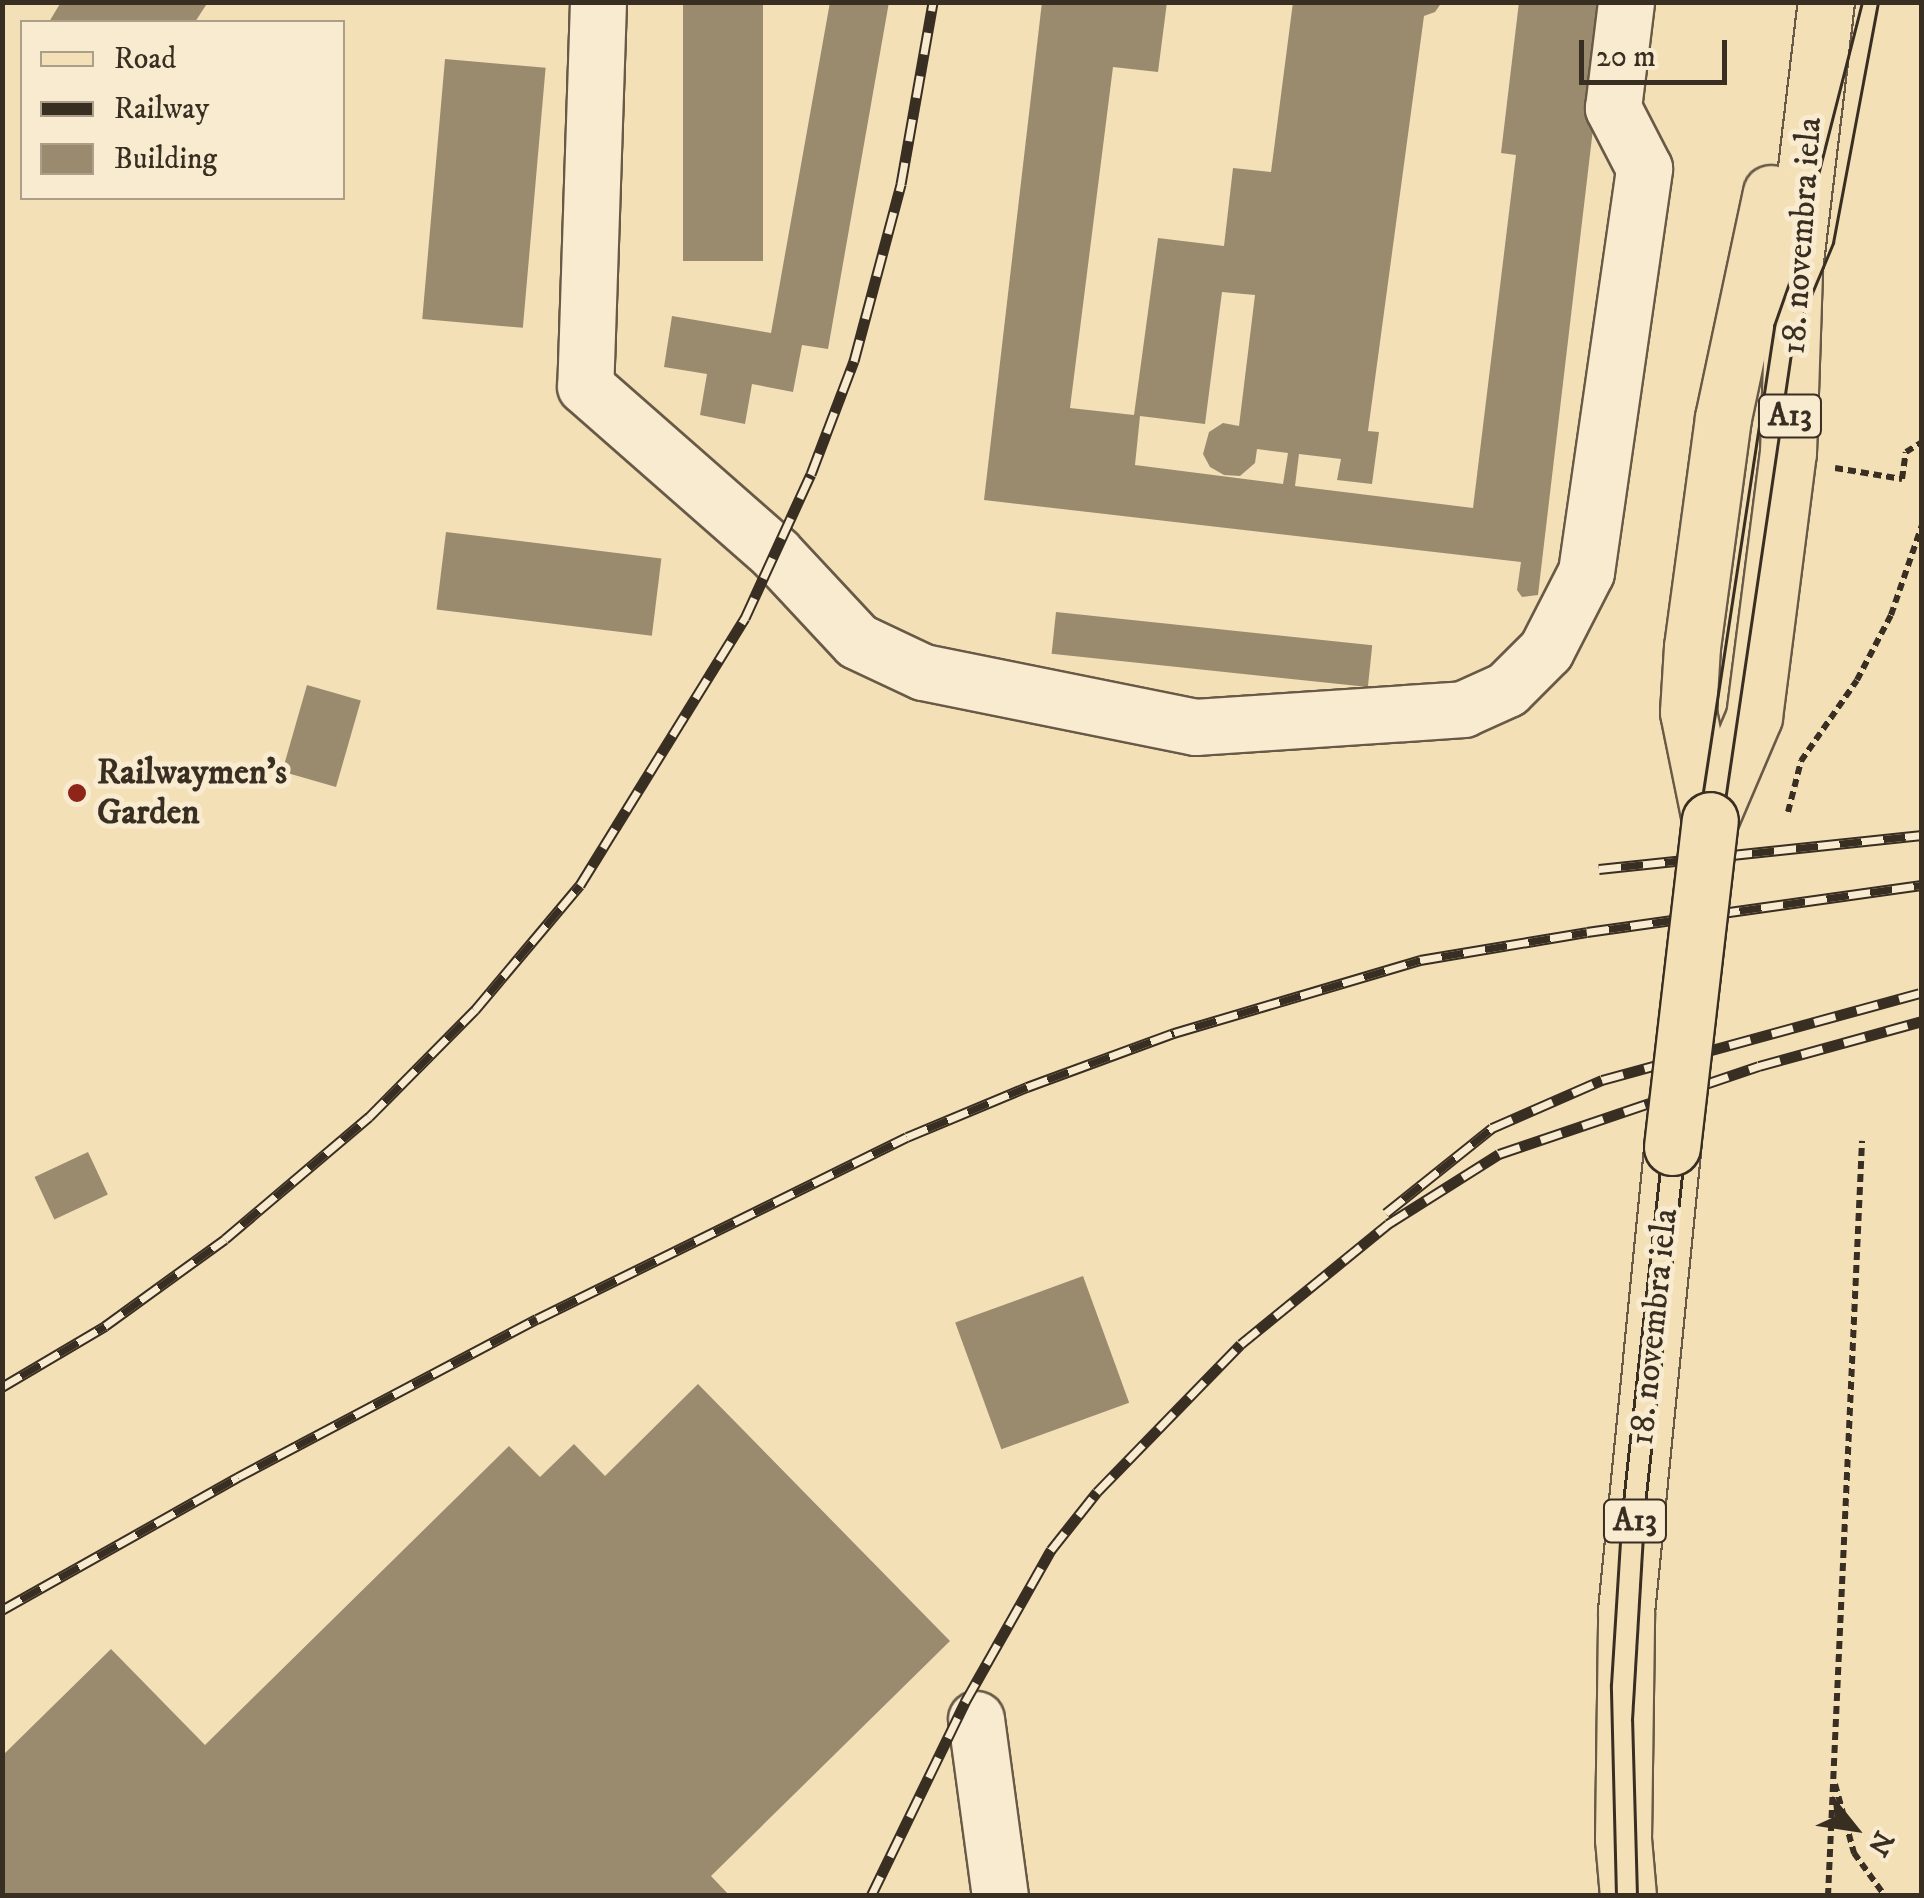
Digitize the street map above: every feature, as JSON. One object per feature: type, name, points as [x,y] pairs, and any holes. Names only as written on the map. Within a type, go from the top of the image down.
[{"type":"main road","name":"18. novembra iela","points":[[1710,820],[1688,712],[1692,647],[1723,418],[1769,207],[1801,2]]},
{"type":"main road","name":"18. novembra iela","points":[[1628,1896],[1623,1839],[1626,1611],[1672,1147],[1710,820],[1754,717],[1788,453],[1794,268],[1826,2]]},
{"type":"lane","points":[[598,2],[585,386],[775,554],[857,640],[922,672],[1195,727],[1464,708],[1507,689],[1546,650],[1586,572],[1644,168],[1613,108],[1626,2]]},
{"type":"lane","points":[[976,1718],[1000,1896]]},
{"type":"path","points":[[1840,469],[1902,480],[1906,452],[1922,442]]},
{"type":"path","points":[[1788,812],[1801,761],[1857,680],[1891,615],[1922,525]]},
{"type":"path","points":[[1828,1896],[1862,1141]]},
{"type":"path","points":[[1834,1778],[1854,1853],[1886,1896]]},
{"type":"building","points":[[61,2],[208,2],[196,20],[50,20]]},
{"type":"building","points":[[683,2],[763,2],[763,261],[683,261]]},
{"type":"building","points":[[830,2],[889,2],[828,349],[802,345],[793,392],[752,384],[745,424],[700,415],[707,374],[664,367],[672,316],[771,333]]},
{"type":"building","points":[[1042,2],[1167,2],[1158,72],[1113,67],[1070,408],[1134,415],[1158,238],[1224,246],[1233,168],[1271,172],[1293,2],[1442,2],[1435,12],[1424,16],[1368,431],[1379,432],[1372,484],[1337,480],[1341,459],[1299,454],[1295,486],[1473,508],[1516,155],[1501,153],[1519,2],[1608,2],[1538,595],[1522,597],[1517,590],[1521,562],[984,500]],"holes":[[[1222,292],[1255,295],[1239,426],[1223,423],[1209,432],[1203,454],[1210,467],[1224,475],[1240,476],[1255,463],[1257,449],[1288,453],[1283,484],[1135,465],[1140,416],[1205,424]]]},
{"type":"building","points":[[445,59],[546,68],[523,328],[422,319]]},
{"type":"building","points":[[446,532],[661,558],[652,636],[436,609]]},
{"type":"building","points":[[1056,612],[1372,645],[1368,687],[1052,654]]},
{"type":"building","points":[[307,685],[361,700],[336,787],[282,772]]},
{"type":"building","points":[[88,1152],[108,1195],[54,1220],[35,1177]]},
{"type":"building","points":[[1083,1276],[1129,1403],[1001,1449],[955,1323]]},
{"type":"building","points":[[698,1384],[950,1641],[711,1876],[730,1896],[2,1896],[2,1756],[111,1649],[205,1745],[509,1446],[540,1477],[574,1444],[605,1476]]},
{"type":"tram line","points":[[1616,1896],[1611,1685],[1622,1511],[1699,818],[1774,326],[1794,269],[1862,2]]},
{"type":"tram line","points":[[1637,1896],[1632,1720],[1645,1504],[1722,821],[1794,336],[1833,243],[1878,2]]},
{"type":"railway","points":[[2,1387],[105,1326],[225,1239],[369,1117],[475,1010],[580,885],[745,618],[811,474],[854,361],[901,184],[933,2]]},
{"type":"railway","points":[[1599,869],[1922,835]]},
{"type":"railway","points":[[2,1610],[238,1477],[537,1319],[907,1137],[1027,1087],[1174,1033],[1420,960],[1587,932],[1922,885]]},
{"type":"railway","points":[[1386,1213],[1492,1128],[1602,1080],[1919,993]]},
{"type":"railway","points":[[871,1896],[965,1702],[1051,1550],[1097,1492],[1241,1344],[1388,1224],[1499,1154],[1759,1066],[1922,1021]]},
{"type":"place","name":"Railwaymen’s Garden","points":[[77,793]]}]
